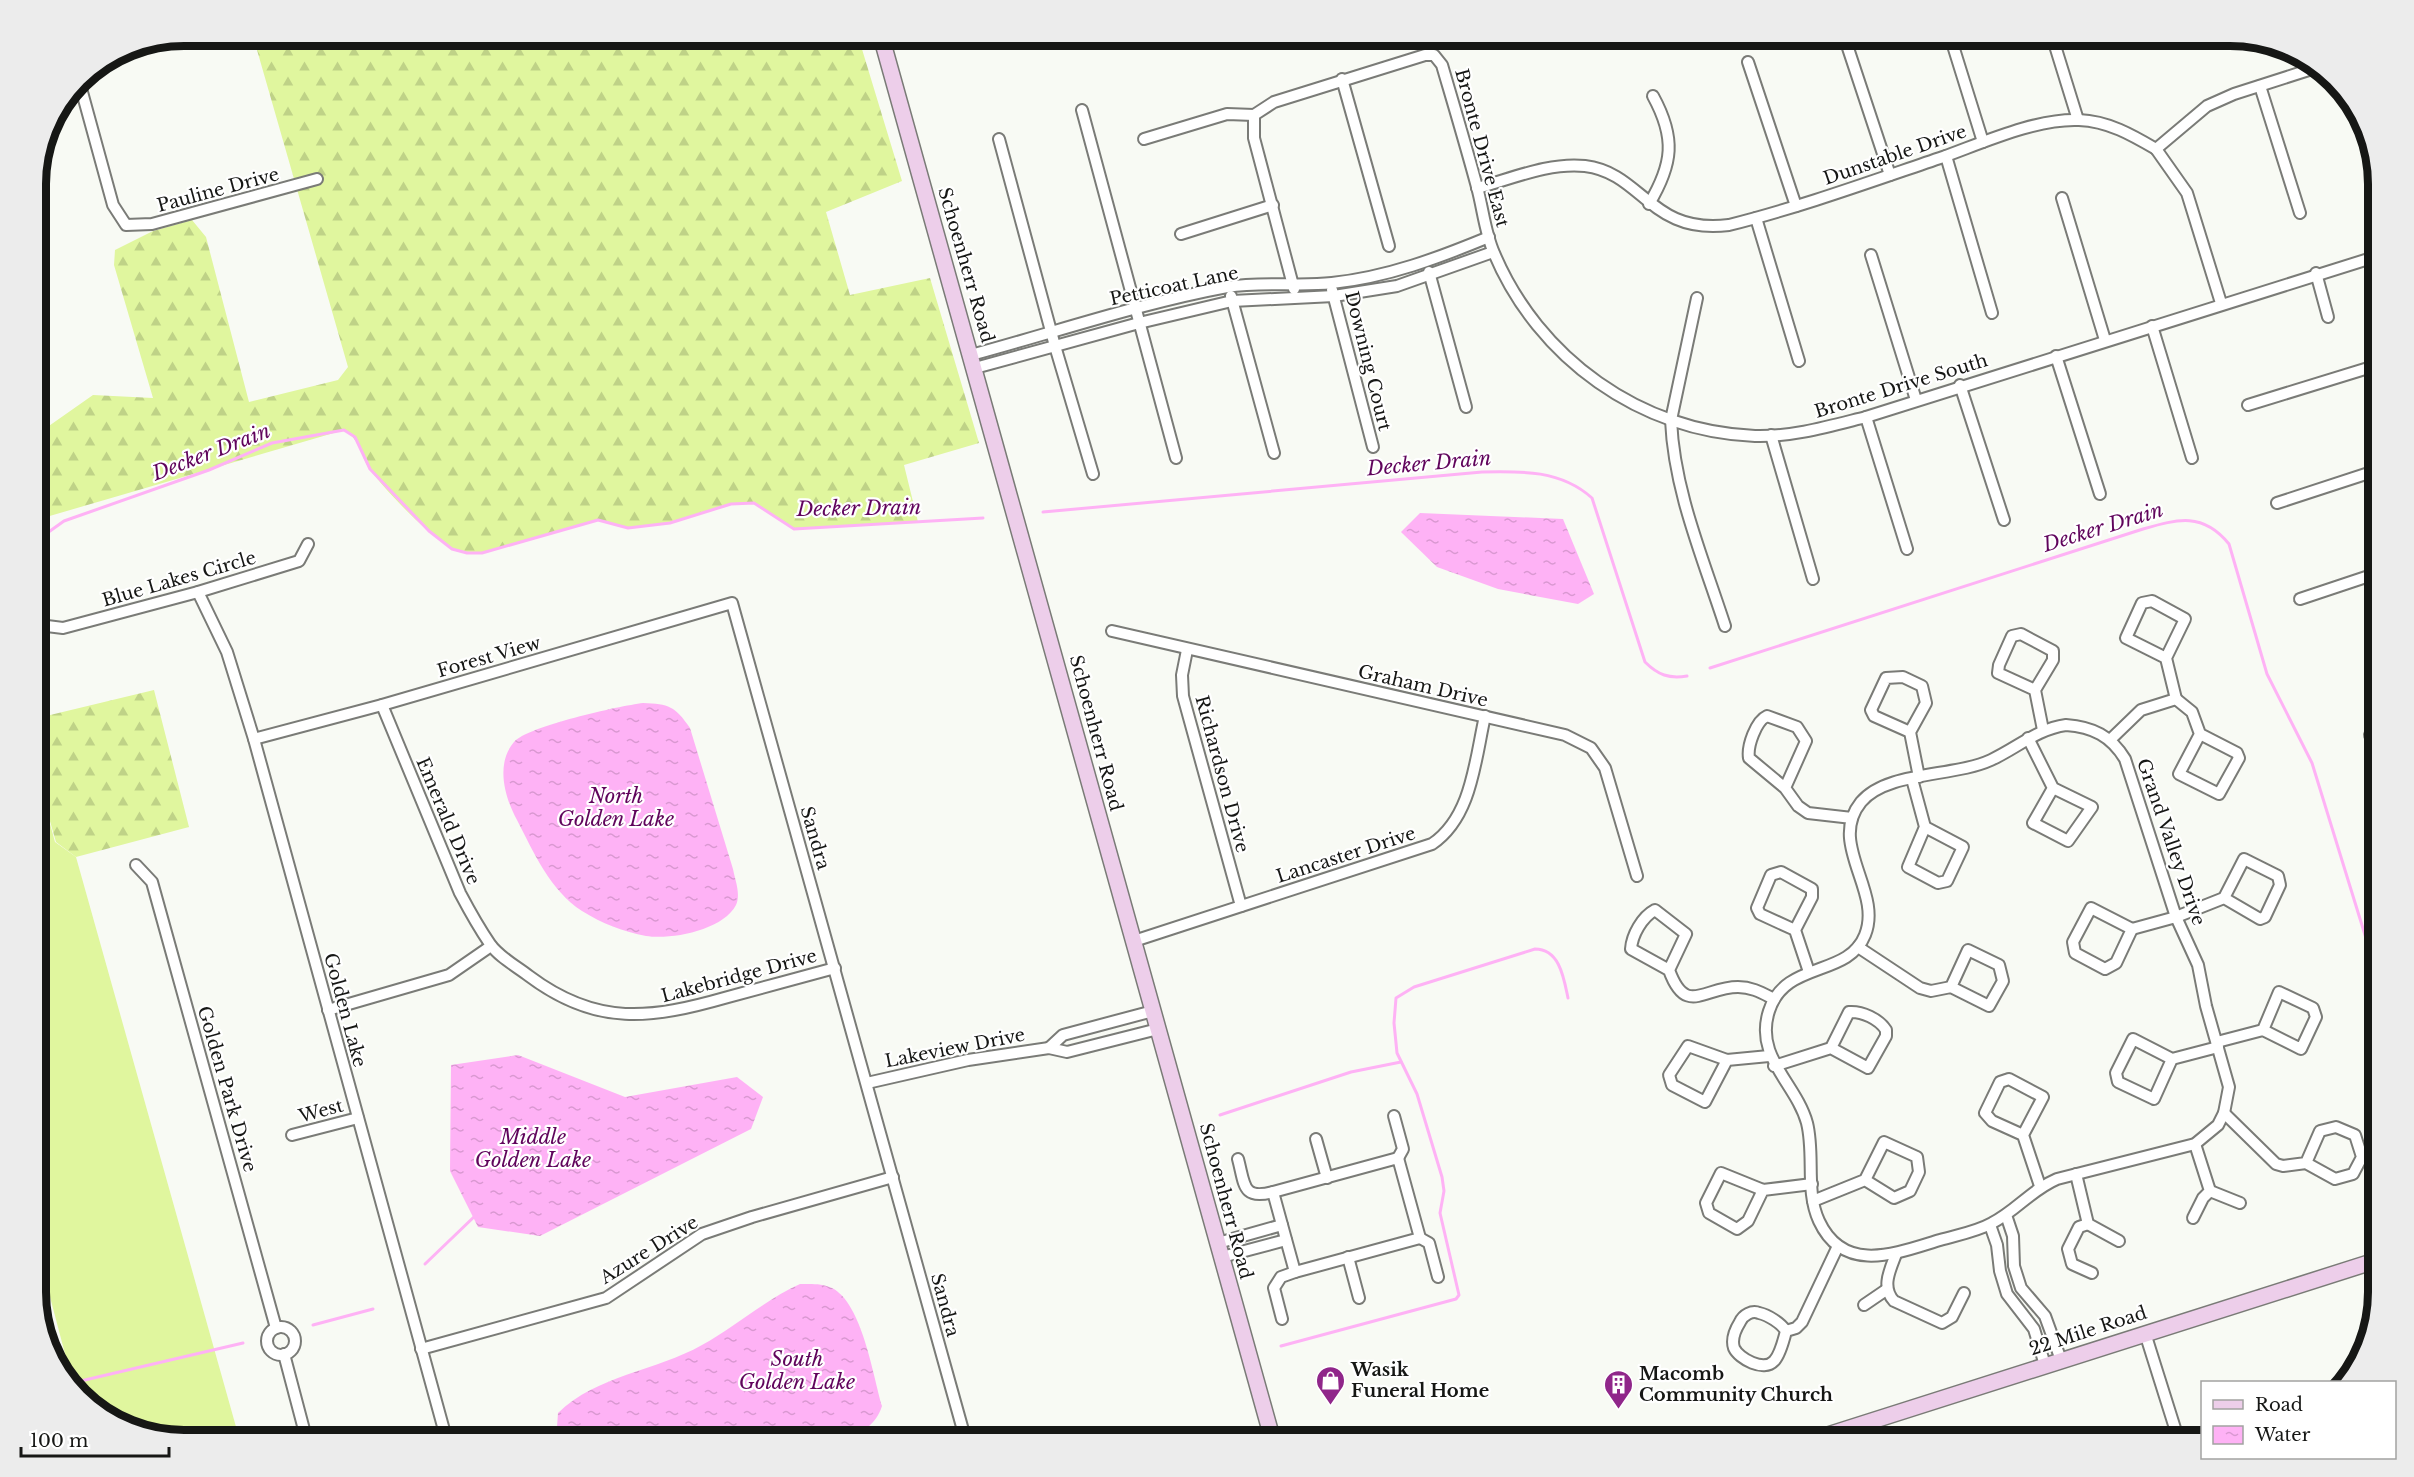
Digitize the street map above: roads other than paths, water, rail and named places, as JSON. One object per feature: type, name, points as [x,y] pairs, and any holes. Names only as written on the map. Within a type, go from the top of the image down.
[{"type":"street","points":[[1847,46],[1890,175]]},
{"type":"street","points":[[1953,46],[1983,142]]},
{"type":"street","points":[[2055,46],[2078,120]]},
{"type":"street","name":"Schoenherr Road","points":[[884,47],[1270,1430]]},
{"type":"street","name":"Bronte Drive East","points":[[1342,79],[1425,55],[1434,55],[1442,65],[1493,252]]},
{"type":"street","points":[[1748,62],[1796,206]]},
{"type":"street","points":[[2221,303],[2187,194],[2156,149],[2207,106],[2307,71]]},
{"type":"street","points":[[1144,139],[1227,114],[1254,115],[1274,102],[1342,79],[1389,246]]},
{"type":"street","points":[[2260,86],[2300,213]]},
{"type":"street","name":"Pauline Drive","points":[[82,93],[113,205],[126,225],[152,224],[317,179]]},
{"type":"street","points":[[1649,204],[1663,182],[1670,157],[1664,118],[1653,96]]},
{"type":"street","points":[[1082,110],[1176,458]]},
{"type":"street","points":[[1254,115],[1254,138],[1296,299]]},
{"type":"street","name":"Dunstable Drive","points":[[1477,188],[1544,169],[1587,166],[1617,178],[1649,204],[1679,221],[1703,227],[1729,225],[1796,206],[1983,142],[2042,125],[2078,120],[2115,128],[2156,149]]},
{"type":"street","points":[[999,139],[1051,333],[1093,474]]},
{"type":"street","points":[[1946,156],[1992,314]]},
{"type":"street","points":[[2061,198],[2105,340]]},
{"type":"street","points":[[1181,234],[1273,205]]},
{"type":"street","points":[[1756,218],[1799,361]]},
{"type":"street","name":"Petticoat Lane","points":[[973,361],[1051,333],[1135,309],[1229,287],[1331,283],[1379,276],[1426,263],[1490,237]]},
{"type":"street","name":"Petticoat Lane","points":[[973,361],[1055,346],[1232,301],[1334,296],[1397,286],[1493,252]]},
{"type":"street","name":"Bronte Drive South","points":[[1493,252],[1529,316],[1560,351],[1587,376],[1615,394],[1671,420],[1727,433],[1771,435],[1823,428],[1866,417],[1960,385],[2367,259]]},
{"type":"street","points":[[1871,255],[1916,400]]},
{"type":"street","points":[[1426,263],[1466,407]]},
{"type":"street","points":[[2316,273],[2328,317]]},
{"type":"street","name":"Downing Court","points":[[1331,283],[1373,447]]},
{"type":"street","points":[[1229,287],[1274,453]]},
{"type":"street","points":[[1697,298],[1671,420],[1673,452],[1683,495],[1725,626]]},
{"type":"street","points":[[2152,326],[2192,458]]},
{"type":"street","points":[[2056,356],[2100,494]]},
{"type":"street","points":[[2248,405],[2367,368]]},
{"type":"street","points":[[1960,385],[2004,520]]},
{"type":"street","points":[[1866,417],[1906,549]]},
{"type":"street","points":[[1771,435],[1813,579]]},
{"type":"street","points":[[2277,503],[2367,474]]},
{"type":"street","name":"Blue Lakes Circle","points":[[47,626],[63,628],[198,592],[299,561],[308,544]]},
{"type":"street","points":[[2300,599],[2367,577]]},
{"type":"street","name":"Golden Lake","points":[[198,592],[227,652],[254,740],[444,1430]]},
{"type":"street","points":[[2166,658],[2126,638],[2142,603],[2152,601],[2185,619],[2166,658],[2176,699],[2192,712],[2200,734],[2237,753],[2239,758],[2219,794],[2179,774],[2200,734]]},
{"type":"street","name":"Forest View","points":[[254,740],[732,603]]},
{"type":"street","name":"Sandra","points":[[732,603],[963,1430]]},
{"type":"street","name":"Graham Drive","points":[[1112,631],[1187,650],[1485,716],[1564,735],[1585,744],[1598,755],[1608,776],[1637,876]]},
{"type":"street","points":[[2035,690],[1998,674],[1999,665],[2012,636],[2021,634],[2054,651],[2053,660],[2035,690],[2043,730]]},
{"type":"street","name":"Richardson Drive","points":[[1187,650],[1182,691],[1240,906]]},
{"type":"street","points":[[1910,732],[1874,716],[1871,710],[1886,678],[1903,677],[1922,686],[1926,703],[1910,732],[1924,827],[1908,867],[1938,883],[1947,881],[1963,847],[1924,827]]},
{"type":"street","points":[[1786,1331],[1796,1328],[1804,1320],[1839,1246],[1823,1228],[1813,1201],[1807,1121],[1800,1103],[1769,1056],[1766,1029],[1774,999],[1789,982],[1840,961],[1858,947],[1867,929],[1869,913],[1851,844],[1852,818],[1868,795],[1880,788],[1989,761],[2043,730],[2077,726],[2099,732],[2111,740],[2141,710],[2176,699]]},
{"type":"street","name":"Emerald Drive","points":[[382,705],[460,893],[491,946]]},
{"type":"street","name":"Lancaster Drive","points":[[1134,941],[1409,853],[1439,839],[1452,826],[1465,801],[1485,716]]},
{"type":"street","points":[[1785,788],[1806,741],[1797,728],[1767,716],[1762,718],[1749,746],[1749,758],[1785,788],[1798,807],[1808,813],[1852,818]]},
{"type":"street","points":[[2028,738],[2053,788],[2091,807],[2068,841],[2034,824],[2053,788]]},
{"type":"street","name":"Grand Valley Drive","points":[[1839,1246],[1865,1256],[1896,1254],[1990,1225],[2006,1215],[2040,1186],[2076,1174],[2195,1144],[2212,1132],[2224,1113],[2229,1087],[2206,1006],[2198,965],[2176,917],[2125,759],[2111,740]]},
{"type":"street","points":[[2132,929],[2116,963],[2105,969],[2075,953],[2073,942],[2091,908],[2132,929],[2176,917],[2224,898],[2244,859],[2278,876],[2280,885],[2265,917],[2260,919],[2224,898]]},
{"type":"street","name":"Golden Park Drive","points":[[136,865],[152,882],[276,1328]]},
{"type":"street","points":[[1795,930],[1760,914],[1757,908],[1771,875],[1781,872],[1812,889],[1812,897],[1795,930],[1809,972]]},
{"type":"street","points":[[1669,970],[1686,934],[1655,910],[1642,922],[1631,941],[1631,949],[1669,970],[1678,991],[1689,997],[1738,987],[1756,990],[1774,999]]},
{"type":"street","points":[[328,1010],[449,975],[491,946]]},
{"type":"street","name":"Lakebridge Drive","points":[[491,946],[555,994],[573,1002],[621,1014],[669,1012],[835,968]]},
{"type":"street","points":[[1858,947],[1920,988],[1932,991],[1951,987],[1989,1006],[2003,981],[1999,965],[1968,950],[1951,987]]},
{"type":"street","points":[[2172,1059],[2154,1099],[2118,1082],[2116,1073],[2133,1040],[2172,1059],[2263,1030],[2301,1049],[2316,1017],[2313,1008],[2279,992],[2263,1030]]},
{"type":"street","name":"Lakeview Drive","points":[[1049,1048],[1063,1035],[1153,1011]]},
{"type":"street","points":[[1774,1066],[1831,1048],[1849,1012],[1856,1011],[1877,1020],[1886,1030],[1886,1036],[1868,1068],[1831,1048]]},
{"type":"street","name":"Lakeview Drive","points":[[867,1083],[968,1059],[1049,1048],[1067,1052],[1158,1029]]},
{"type":"street","points":[[1727,1060],[1705,1102],[1672,1085],[1669,1075],[1688,1046],[1727,1060],[1769,1056]]},
{"type":"street","points":[[2023,1135],[1992,1121],[1985,1113],[2000,1082],[2009,1079],[2043,1097],[2023,1135],[2040,1186]]},
{"type":"street","points":[[2224,1113],[2276,1164],[2283,1166],[2306,1163],[2335,1179],[2353,1174],[2362,1157],[2355,1135],[2336,1126],[2320,1131],[2306,1163]]},
{"type":"street","points":[[1394,1116],[1403,1149],[1398,1158],[1420,1238]]},
{"type":"street","name":"West","points":[[292,1135],[358,1118]]},
{"type":"street","points":[[1316,1138],[1327,1178]]},
{"type":"street","points":[[1813,1201],[1865,1180],[1884,1142],[1917,1157],[1919,1172],[1910,1191],[1894,1198],[1865,1180]]},
{"type":"street","points":[[2195,1144],[2210,1191]]},
{"type":"street","points":[[1238,1159],[1247,1190],[1257,1196],[1398,1158]]},
{"type":"street","points":[[1763,1190],[1748,1221],[1737,1228],[1708,1213],[1706,1203],[1721,1173],[1763,1190],[1812,1184]]},
{"type":"street","points":[[2076,1174],[2088,1224]]},
{"type":"street","name":"Azure Drive","points":[[421,1349],[606,1298],[702,1234],[752,1217],[893,1177]]},
{"type":"street","points":[[2210,1191],[2240,1203]]},
{"type":"street","points":[[2193,1218],[2203,1198],[2210,1191]]},
{"type":"street","points":[[1273,1192],[1295,1272]]},
{"type":"street","points":[[2006,1215],[2013,1236],[2014,1266],[2021,1288],[2045,1316],[2061,1360]]},
{"type":"street","points":[[2092,1273],[2072,1264],[2068,1249],[2079,1227],[2088,1224],[2119,1241]]},
{"type":"street","points":[[1220,1250],[1282,1225]]},
{"type":"street","points":[[1990,1225],[1997,1245],[2000,1271],[2007,1294],[2034,1329],[2045,1365]]},
{"type":"street","points":[[1282,1320],[1274,1288],[1281,1277],[1348,1257],[1420,1238],[1429,1243],[1438,1277]]},
{"type":"street","points":[[1220,1250],[1286,1240]]},
{"type":"street","points":[[1864,1305],[1886,1290],[1896,1254]]},
{"type":"street","points":[[1348,1257],[1359,1298]]},
{"type":"street","name":"22 Mile Road","points":[[1843,1430],[2368,1263]]},
{"type":"street","points":[[2007,1294],[2021,1288]]},
{"type":"street","points":[[1886,1290],[1894,1301],[1942,1323],[1952,1317],[1964,1293]]},
{"type":"street","points":[[1758,1312],[1782,1325],[1786,1331],[1774,1361],[1768,1365],[1758,1365],[1737,1354],[1734,1347],[1733,1337],[1742,1317],[1750,1313],[1758,1312]]},
{"type":"street","name":"Golden Park Drive","points":[[276,1328],[287,1329],[292,1333],[293,1347],[284,1354],[271,1352],[266,1343],[270,1332],[276,1328]]},
{"type":"street","points":[[2145,1333],[2176,1430]]},
{"type":"street","name":"Golden Park Drive","points":[[284,1354],[304,1430]]},
{"type":"water","points":[[1420,513],[1563,519],[1594,594],[1578,604],[1498,589],[1437,567],[1401,532]]},
{"type":"water","name":"North Golden Lake","points":[[643,703],[659,704],[671,708],[690,728],[737,887],[736,905],[729,914],[709,927],[682,935],[657,937],[629,932],[597,919],[571,902],[552,882],[537,858],[509,802],[504,781],[503,771],[508,751],[514,742],[523,736],[555,723]]},
{"type":"water","name":"Middle Golden Lake","points":[[518,1055],[625,1097],[737,1077],[763,1097],[751,1129],[540,1236],[478,1227],[450,1171],[451,1065]]},
{"type":"water","name":"South Golden Lake","points":[[800,1284],[828,1286],[842,1296],[851,1308],[865,1341],[882,1406],[876,1418],[864,1430],[557,1430],[558,1413],[573,1400],[590,1390],[702,1345]]},
{"type":"waterway","points":[[1580,46],[1604,46]]},
{"type":"waterway","name":"Decker Drain","points":[[47,533],[64,521],[209,470],[272,443],[344,430],[355,437],[370,469],[429,531],[452,549],[467,553],[482,553],[598,520],[628,528],[670,523],[731,504],[754,503],[794,529],[983,518]]},
{"type":"waterway","name":"Decker Drain","points":[[1043,512],[1482,472],[1526,472],[1554,477],[1580,489],[1592,498],[1645,662],[1664,675],[1687,676]]},
{"type":"waterway","name":"Decker Drain","points":[[1710,668],[2143,529],[2179,521],[2200,523],[2210,527],[2229,544],[2267,674],[2312,763],[2368,944]]},
{"type":"waterway","points":[[1281,1346],[1456,1299],[1459,1295],[1440,1213],[1444,1191],[1442,1177],[1417,1094],[1397,1053],[1394,1023],[1396,998],[1414,987],[1535,949],[1543,950],[1555,959],[1562,974],[1568,998]]},
{"type":"waterway","points":[[1220,1115],[1351,1072],[1401,1062]]},
{"type":"waterway","points":[[425,1264],[476,1215]]},
{"type":"waterway","points":[[313,1325],[373,1309]]},
{"type":"waterway","points":[[80,1381],[243,1343]]},
{"type":"place","name":"Wasik Funeral Home","points":[[1330,1406]]},
{"type":"place","name":"Macomb Community Church","points":[[1618,1410]]}]
